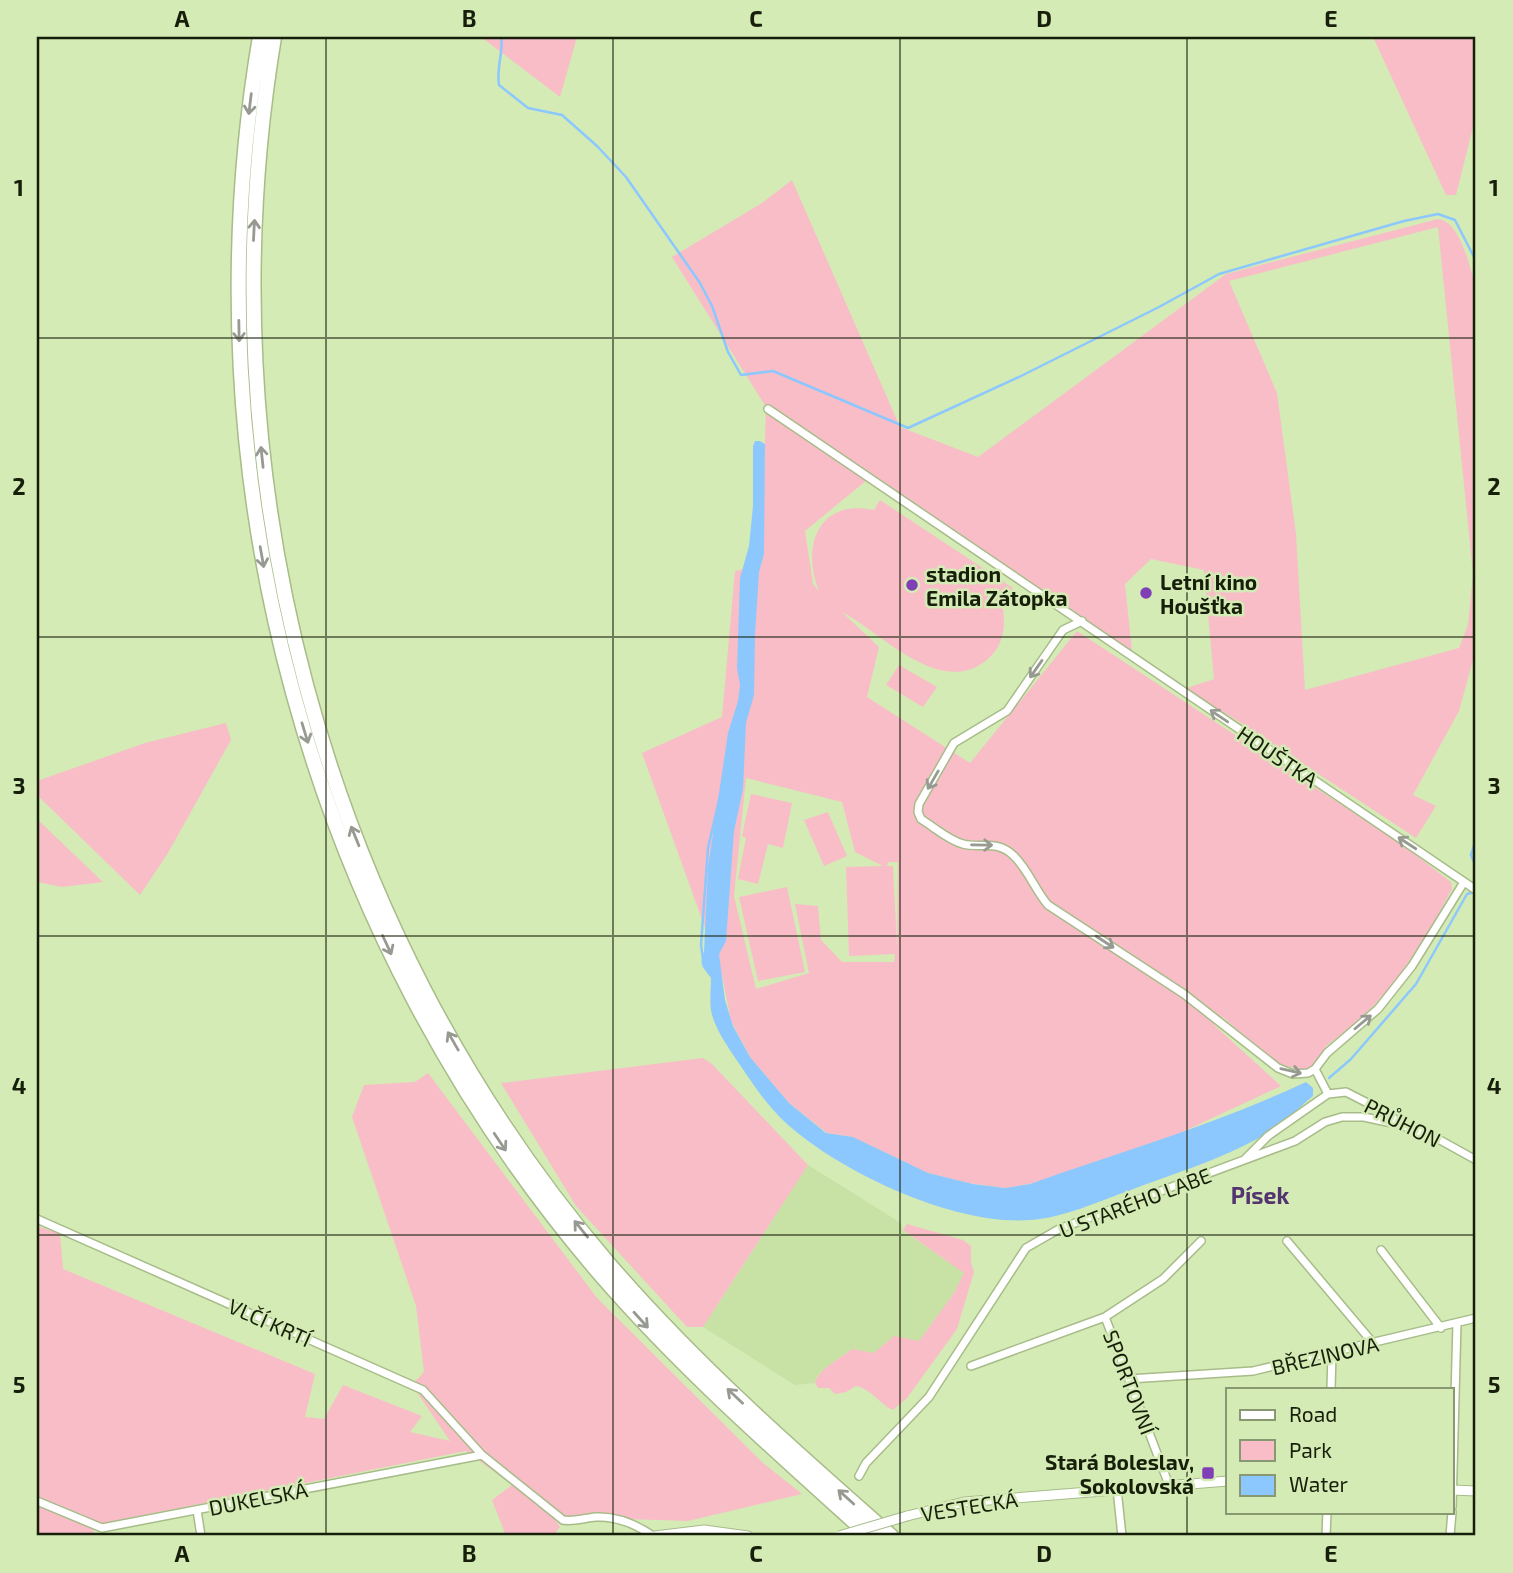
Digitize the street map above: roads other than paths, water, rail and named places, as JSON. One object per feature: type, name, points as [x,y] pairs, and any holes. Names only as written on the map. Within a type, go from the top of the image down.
[{"type":"highway","points":[[260,37],[243,165],[239,259],[242,418],[252,498],[313,760],[366,900],[413,995],[460,1079],[523,1175],[599,1272],[678,1359],[796,1460],[891,1536]]},
{"type":"highway","points":[[274,37],[257,173],[252,264],[259,430],[282,622]]},
{"type":"highway","points":[[796,1460],[870,1536]]},
{"type":"street","name":"HOUŠTKA","points":[[768,409],[1471,884]]},
{"type":"street","points":[[1082,621],[1063,631],[1007,711],[954,743],[919,804],[921,819],[957,842],[969,845],[991,844],[1015,856],[1048,905],[1184,994],[1278,1068],[1293,1074],[1308,1073],[1315,1069],[1327,1053],[1378,1009],[1412,967],[1471,884]]},
{"type":"street","points":[[1243,1161],[1268,1136],[1328,1094],[1315,1069]]},
{"type":"street","name":"PRŮHON","points":[[1328,1094],[1346,1093],[1389,1114],[1401,1125],[1440,1140],[1476,1160]]},
{"type":"street","name":"U STARÉHO LABE","points":[[859,1476],[866,1463],[929,1397],[1026,1248],[1059,1229],[1295,1141],[1325,1122],[1342,1117],[1364,1117],[1401,1125]]},
{"type":"street","name":"VLČÍ KRTÍ","points":[[37,1219],[423,1390],[482,1455],[563,1520],[598,1517],[638,1525],[654,1536]]},
{"type":"street","points":[[971,1366],[1105,1317],[1163,1279],[1201,1241]]},
{"type":"street","points":[[1287,1241],[1373,1343]]},
{"type":"street","points":[[1381,1250],[1441,1328]]},
{"type":"street","name":"SPORTOVNÍ","points":[[1105,1317],[1169,1485]]},
{"type":"street","name":"BŘEZINOVA","points":[[1129,1379],[1254,1371],[1476,1318]]},
{"type":"street","points":[[1454,1423],[1457,1323]]},
{"type":"street","points":[[1331,1388],[1332,1353]]},
{"type":"street","name":"DUKELSKÁ","points":[[37,1501],[102,1532],[197,1510],[482,1455]]},
{"type":"street","name":"VESTECKÁ","points":[[839,1536],[964,1502],[1226,1481]]},
{"type":"street","points":[[1117,1489],[1122,1536]]},
{"type":"street","points":[[1454,1490],[1476,1491]]},
{"type":"street","points":[[197,1510],[201,1536]]},
{"type":"street","points":[[1326,1536],[1327,1514]]},
{"type":"street","points":[[1450,1536],[1452,1514]]},
{"type":"street","points":[[654,1536],[726,1532],[748,1536]]},
{"type":"water","points":[[755,441],[765,444],[764,554],[759,572],[754,695],[746,723],[743,789],[734,831],[726,941],[719,954],[725,1000],[733,1026],[750,1057],[789,1103],[826,1133],[853,1137],[928,1173],[973,1184],[1005,1188],[1030,1184],[1170,1136],[1306,1082],[1313,1088],[1313,1096],[1283,1123],[1256,1140],[1221,1156],[1081,1208],[1043,1219],[1000,1220],[935,1205],[868,1177],[810,1142],[787,1124],[761,1094],[730,1051],[717,1027],[711,1011],[711,978],[702,961],[708,867],[728,733],[740,685],[737,668],[740,578],[749,546]]},
{"type":"waterway","points":[[501,37],[499,85],[528,108],[562,115],[626,177],[700,283],[712,306],[728,352],[741,375],[773,371],[908,428],[1019,377],[1219,274],[1404,221],[1438,214],[1455,220],[1476,261]]},
{"type":"waterway","points":[[703,959],[701,945],[708,848],[720,796]]},
{"type":"waterway","points":[[1476,839],[1471,855],[1476,867]]},
{"type":"waterway","points":[[1329,1078],[1351,1059],[1416,984],[1467,894],[1471,893]]},
{"type":"place","name":"stadion Emila Zátopka","points":[[912,585]]},
{"type":"place","name":"Letní kino Houšťka","points":[[1146,593]]},
{"type":"place","name":"Stará Boleslav, Sokolovská","points":[[1208,1473]]},
{"type":"district","name":"Písek","points":[[1260,1195]]}]
